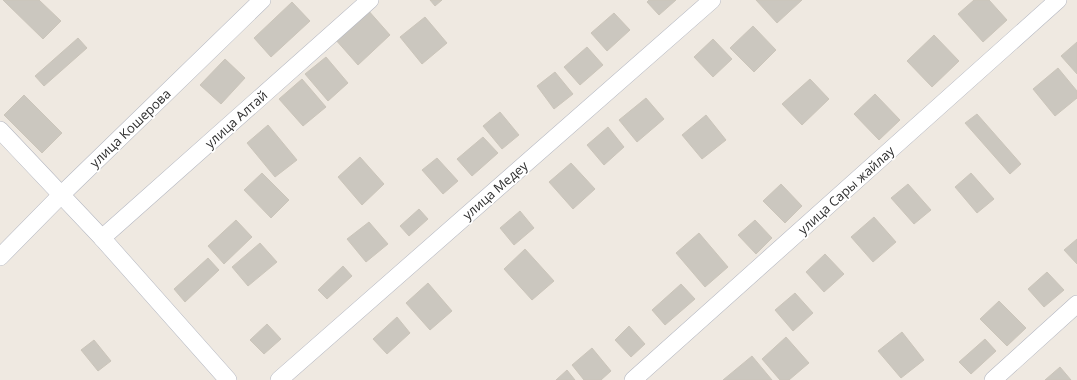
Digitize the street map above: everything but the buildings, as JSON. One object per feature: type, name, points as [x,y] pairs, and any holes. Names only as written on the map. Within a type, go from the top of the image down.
[{"type":"street","name":"улица Кошерова","points":[[0,257],[62,194],[262,0]]},
{"type":"street","name":"улица Алтай","points":[[102,238],[370,0]]},
{"type":"street","name":"улица Медеу","points":[[279,380],[712,0]]},
{"type":"street","name":"улица Сары жайлау","points":[[633,380],[1058,0]]},
{"type":"street","points":[[0,130],[62,194],[228,380]]},
{"type":"street","points":[[993,380],[1077,304]]}]
